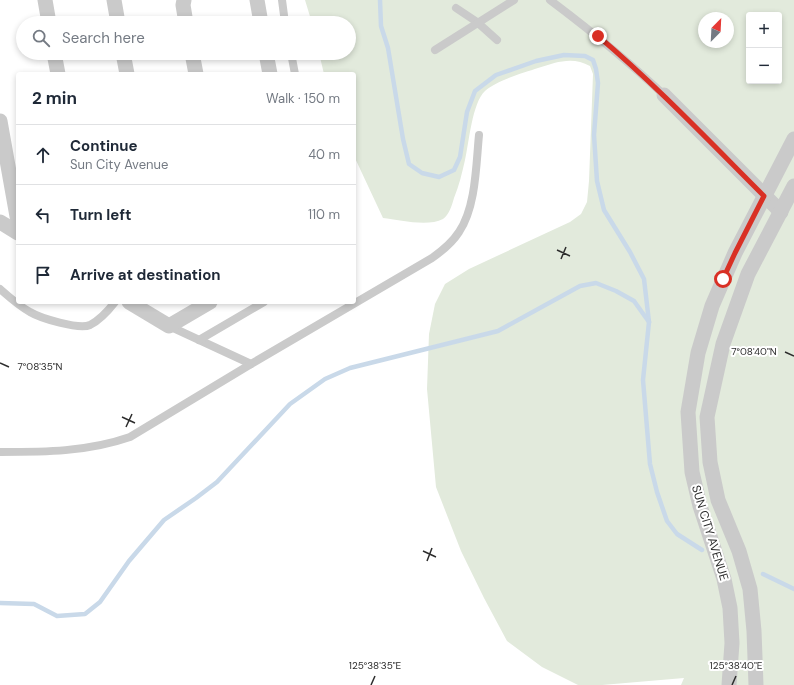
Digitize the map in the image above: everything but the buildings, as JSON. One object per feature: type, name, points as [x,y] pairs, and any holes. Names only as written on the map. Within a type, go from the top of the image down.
[{"type":"street","points":[[45,0],[48,16]]},
{"type":"street","points":[[114,0],[117,16]]},
{"type":"street","points":[[184,0],[183,5],[185,16]]},
{"type":"street","points":[[257,0],[260,16]]},
{"type":"street","points":[[55,60],[58,72]]},
{"type":"street","points":[[124,60],[127,72]]},
{"type":"street","points":[[193,60],[196,72]]},
{"type":"street","points":[[267,60],[270,72]]},
{"type":"street","points":[[664,95],[781,212]]},
{"type":"street","points":[[0,121],[16,211]]},
{"type":"street","name":"SUN CITY AVENUE","points":[[729,685],[732,643],[730,608],[724,579],[700,506],[692,472],[688,412],[698,353],[712,306],[735,253],[794,140]]},
{"type":"street","name":"SUN CITY AVENUE","points":[[756,685],[754,631],[750,589],[739,551],[718,500],[710,462],[707,417],[723,344],[745,281],[794,186]]},
{"type":"street","points":[[0,222],[16,232]]},
{"type":"street","points":[[132,304],[169,326],[207,304]]},
{"type":"lane","points":[[282,0],[284,16]]},
{"type":"lane","points":[[435,50],[514,0]]},
{"type":"lane","points":[[550,0],[609,45],[664,95]]},
{"type":"lane","points":[[456,8],[477,22],[497,40]]},
{"type":"lane","points":[[292,60],[295,72]]},
{"type":"lane","points":[[356,303],[432,258],[447,247],[460,232],[469,208],[473,191],[479,135]]},
{"type":"lane","points":[[0,289],[16,303]]},
{"type":"lane","points":[[18,304],[30,312],[47,319],[73,326],[88,326],[106,313],[113,304]]},
{"type":"lane","points":[[199,340],[261,304]]},
{"type":"lane","points":[[0,452],[61,451],[89,448],[114,443],[130,437],[353,304]]},
{"type":"lane","points":[[169,326],[251,364]]},
{"type":"shaded area","points":[[305,0],[794,0],[794,685],[681,685],[684,678],[602,685],[578,685],[542,667],[507,641],[461,551],[436,487],[427,389],[429,334],[435,304],[445,284],[469,269],[570,222],[581,214],[587,202],[589,181],[593,74],[590,66],[584,63],[577,61],[564,61],[503,80],[485,91],[477,104],[474,114],[465,160],[451,207],[443,219],[422,223],[383,218],[356,160],[356,72],[324,72],[321,60],[356,60],[356,16],[310,16]]},
{"type":"waterway","points":[[380,0],[381,26],[388,48],[403,139],[409,164],[422,173],[439,177],[454,170],[460,157],[467,112],[475,91],[496,75],[536,61],[564,55],[585,56],[593,60],[598,83],[594,135],[597,181],[604,210],[630,252],[644,279],[649,322],[643,380],[650,464],[657,492],[667,521],[677,534],[702,550]]},
{"type":"waterway","points":[[0,603],[34,604],[57,616],[85,614],[100,602],[129,561],[164,520],[217,482],[290,404],[325,379],[350,368],[498,331],[580,286],[596,283],[616,291],[634,301],[649,322]]},
{"type":"waterway","points":[[763,574],[794,589]]},
{"type":"route","points":[[598,36],[664,95],[764,196],[723,279]]}]
